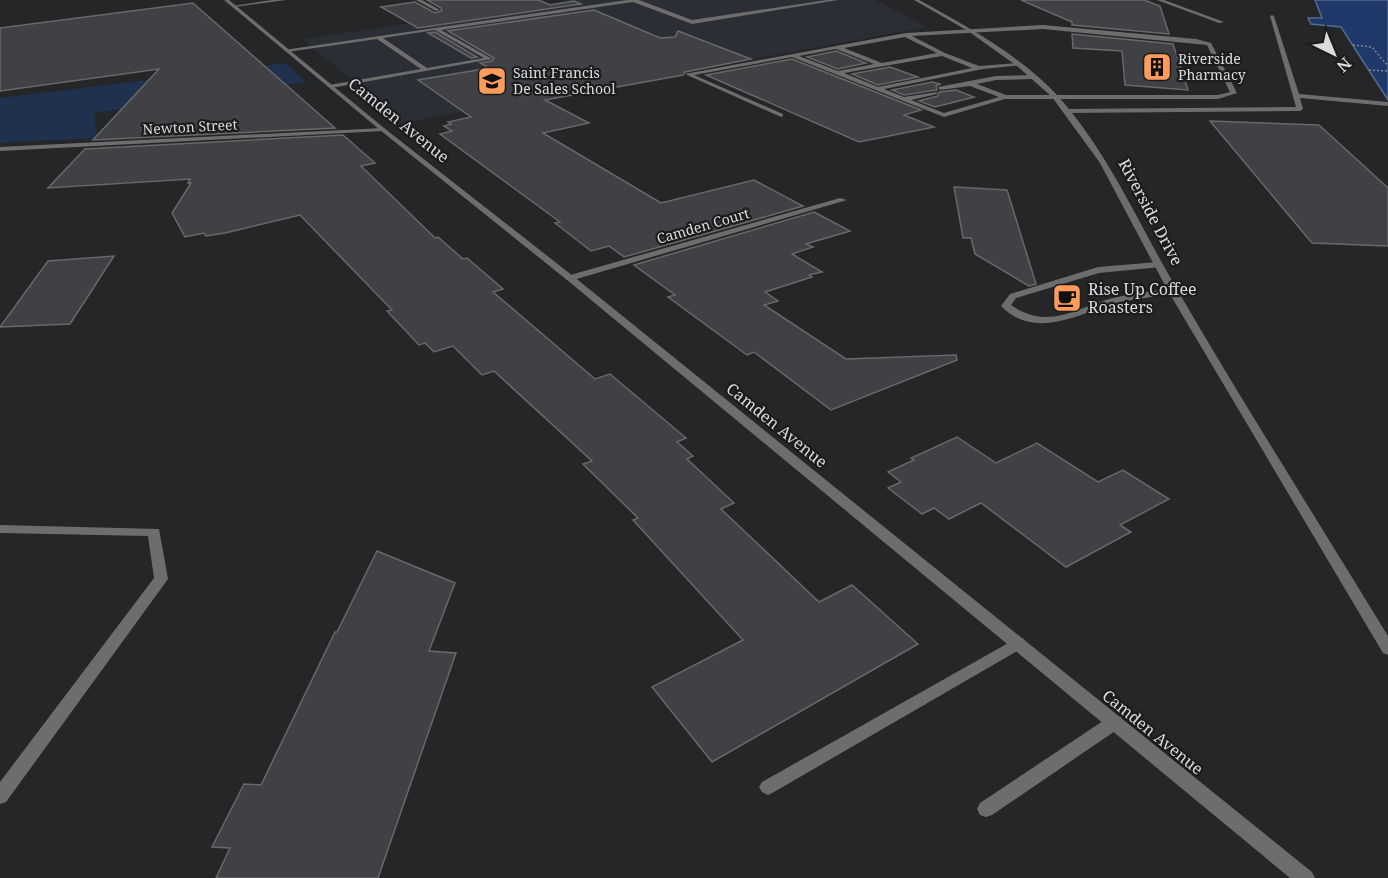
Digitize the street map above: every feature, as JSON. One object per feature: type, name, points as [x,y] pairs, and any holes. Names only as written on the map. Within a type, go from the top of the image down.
[{"type":"street","name":"Camden Avenue","points":[[226,0],[1305,878]]},
{"type":"street","points":[[234,6],[284,0]]},
{"type":"street","points":[[418,0],[438,10]]},
{"type":"street","points":[[287,50],[634,0],[692,22],[836,0]]},
{"type":"street","name":"Riverside Drive","points":[[916,0],[970,30],[1019,65],[1054,96],[1104,163],[1173,291],[1388,649]]},
{"type":"street","points":[[1159,0],[1221,21]]},
{"type":"street","points":[[1065,111],[1300,109],[1272,16]]},
{"type":"street","points":[[781,115],[688,74],[792,55],[906,35],[1043,27],[1196,41],[1209,45],[1234,93],[1218,97],[1005,97],[944,115],[792,55]]},
{"type":"street","points":[[331,86],[489,59],[436,29]]},
{"type":"street","points":[[906,35],[943,54],[978,68]]},
{"type":"street","points":[[378,37],[426,70]]},
{"type":"street","points":[[837,47],[881,64]]},
{"type":"street","points":[[837,74],[943,54]]},
{"type":"street","points":[[874,89],[978,68],[1019,65]]},
{"type":"street","points":[[903,99],[996,78],[1032,77]]},
{"type":"street","points":[[971,84],[1005,97]]},
{"type":"street","points":[[1296,96],[1388,104]]},
{"type":"street","name":"Newton Street","points":[[0,150],[382,129]]},
{"type":"street","name":"Camden Court","points":[[570,278],[843,200]]},
{"type":"street","points":[[1158,265],[1098,270],[1013,296],[1006,306],[1029,320],[1050,321],[1116,301],[1173,291]]},
{"type":"street","points":[[0,529],[154,532],[161,579],[0,796]]},
{"type":"street","points":[[768,787],[1019,643]]},
{"type":"street","points":[[986,809],[1114,722]]},
{"type":"path","points":[[1353,45],[1372,47],[1388,66]]},
{"type":"path","points":[[1369,70],[1388,71]]},
{"type":"shaded area","name":"Saint Francis De Sales School","points":[[573,0],[875,0],[927,27],[402,123],[303,39]]},
{"type":"shaded area","points":[[1315,0],[1388,0],[1388,100],[1341,27],[1311,24],[1308,18],[1322,18]]},
{"type":"shaded area","points":[[286,63],[305,82],[94,113],[97,138],[0,143],[0,98]]},
{"type":"building","points":[[427,0],[539,0],[550,5],[574,1],[581,4],[418,28],[381,7],[415,2],[435,13],[442,11],[441,8]]},
{"type":"building","points":[[1021,0],[1144,0],[1160,6],[1169,34],[1072,25],[1072,22]]},
{"type":"building","points":[[193,3],[335,128],[93,140],[159,69],[0,91],[0,28]]},
{"type":"building","points":[[594,10],[660,38],[675,37],[678,31],[751,59],[685,72],[683,75],[545,100],[589,123],[543,133],[661,203],[754,180],[803,206],[624,257],[609,246],[591,251],[555,223],[560,222],[440,134],[452,131],[444,126],[451,124],[448,122],[471,117],[418,80],[489,68],[480,63],[492,61],[494,58],[448,31]]},
{"type":"building","points":[[435,32],[477,57],[471,58],[428,33]]},
{"type":"building","name":"Riverside Pharmacy","points":[[1072,34],[1173,44],[1188,90],[1125,85],[1122,51],[1073,48]]},
{"type":"building","points":[[836,51],[866,63],[838,69],[807,57]]},
{"type":"building","points":[[792,59],[921,110],[904,115],[934,127],[859,142],[706,75]]},
{"type":"building","points":[[890,67],[918,77],[878,85],[852,74]]},
{"type":"building","points":[[932,82],[940,84],[936,86],[937,90],[904,95],[892,90]]},
{"type":"building","points":[[956,90],[974,97],[935,107],[919,101],[938,96],[939,92]]},
{"type":"building","points":[[1210,121],[1319,125],[1388,188],[1388,246],[1312,243]]},
{"type":"building","points":[[343,135],[375,163],[361,166],[435,238],[438,237],[463,259],[467,258],[503,289],[493,292],[595,379],[610,374],[686,438],[677,442],[693,456],[687,459],[734,503],[721,509],[819,602],[852,585],[918,644],[712,762],[652,687],[743,640],[633,520],[638,518],[583,464],[592,461],[494,371],[482,375],[453,346],[434,352],[425,343],[419,345],[387,311],[392,310],[300,215],[225,233],[206,236],[204,233],[185,237],[172,213],[191,183],[188,183],[190,179],[48,188],[85,149]]},
{"type":"building","points":[[954,187],[1007,190],[1036,284],[1029,286],[975,254],[971,238],[963,238]]},
{"type":"building","points":[[814,212],[850,231],[806,244],[813,247],[792,254],[822,272],[765,292],[778,301],[764,305],[846,359],[956,355],[957,360],[831,410],[754,352],[747,355],[668,297],[675,295],[634,265]]},
{"type":"building","points":[[114,256],[70,324],[0,327],[48,261]]},
{"type":"building","points":[[957,437],[996,463],[1037,443],[1098,482],[1123,470],[1169,499],[1120,525],[1131,532],[1066,567],[981,503],[949,519],[934,508],[922,514],[888,488],[901,482],[888,472],[914,460],[911,458]]},
{"type":"building","points":[[377,551],[455,583],[429,651],[456,653],[378,878],[216,878],[230,848],[212,847],[244,784],[261,785]]},
{"type":"place","name":"Riverside Pharmacy","points":[[1157,67]]},
{"type":"place","name":"Saint Francis De Sales School","points":[[492,81]]},
{"type":"place","name":"Rise Up Coffee Roasters","points":[[1067,298]]}]
